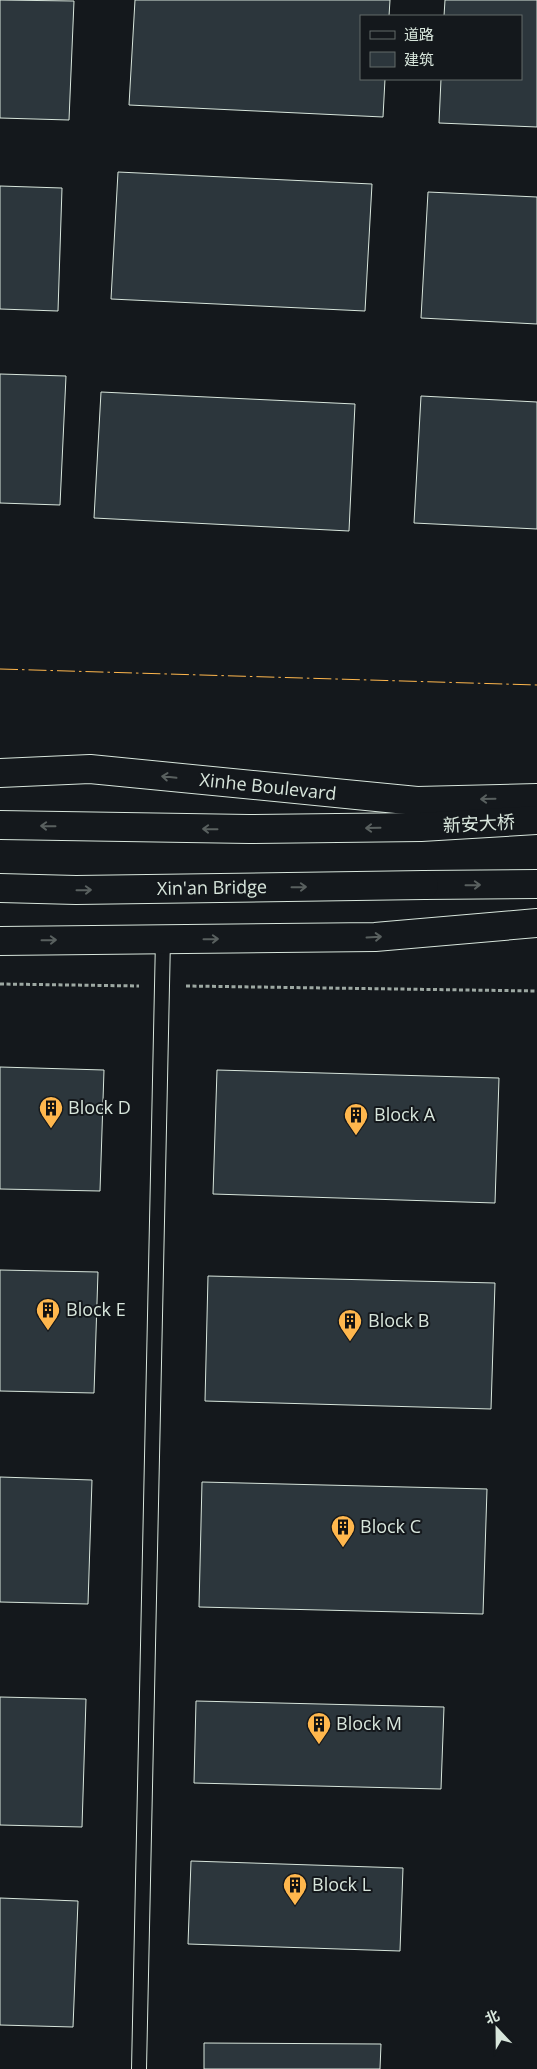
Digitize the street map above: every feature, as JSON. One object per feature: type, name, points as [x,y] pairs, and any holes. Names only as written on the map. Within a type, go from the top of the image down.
[{"type":"main road","name":"Xinhe Boulevard","points":[[0,773],[90,769],[417,801],[537,798]]},
{"type":"main road","name":"新安大桥","points":[[0,825],[249,829],[421,827],[537,820]]},
{"type":"main road","name":"Xin'an Bridge","points":[[0,888],[76,890],[537,884]]},
{"type":"main road","points":[[0,941],[375,937],[537,923]]},
{"type":"lane","points":[[139,2069],[163,939]]},
{"type":"path","points":[[0,984],[537,991]]},
{"type":"building","points":[[0,0],[74,1],[69,120],[0,118]]},
{"type":"building","points":[[135,0],[390,0],[389,15],[360,15],[360,80],[385,80],[383,117],[129,105]]},
{"type":"building","points":[[445,0],[537,0],[537,127],[439,123],[441,80],[522,80],[522,15],[444,15]]},
{"type":"building","points":[[118,172],[372,184],[365,311],[111,299]]},
{"type":"building","points":[[0,186],[62,188],[58,311],[0,309]]},
{"type":"building","points":[[428,192],[537,197],[537,324],[421,318]]},
{"type":"building","points":[[0,374],[66,376],[60,505],[0,503]]},
{"type":"building","points":[[101,392],[355,404],[349,531],[94,518]]},
{"type":"building","points":[[421,396],[537,402],[537,529],[414,523]]},
{"type":"building","name":"Block D","points":[[0,1067],[104,1070],[100,1191],[0,1189]]},
{"type":"building","name":"Block A","points":[[217,1070],[499,1078],[495,1203],[213,1194]]},
{"type":"building","name":"Block E","points":[[0,1270],[98,1272],[94,1393],[0,1391]]},
{"type":"building","name":"Block B","points":[[208,1276],[495,1283],[491,1409],[205,1401]]},
{"type":"building","points":[[0,1477],[92,1480],[88,1604],[0,1602]]},
{"type":"building","name":"Block C","points":[[202,1482],[487,1489],[483,1614],[199,1607]]},
{"type":"building","points":[[0,1697],[86,1699],[82,1827],[0,1825]]},
{"type":"building","name":"Block M","points":[[196,1701],[444,1707],[441,1789],[194,1783]]},
{"type":"building","name":"Block L","points":[[191,1861],[403,1868],[400,1951],[188,1944]]},
{"type":"building","points":[[0,1898],[78,1901],[73,2027],[0,2025]]},
{"type":"building","points":[[204,2043],[381,2044],[380,2069],[204,2069]]},
{"type":"power","points":[[0,669],[537,685]]},
{"type":"place","name":"Block D","points":[[51,1129]]},
{"type":"place","name":"Block A","points":[[356,1136]]},
{"type":"place","name":"Block E","points":[[48,1331]]},
{"type":"place","name":"Block B","points":[[350,1342]]},
{"type":"place","name":"Block C","points":[[343,1548]]},
{"type":"place","name":"Block M","points":[[319,1745]]},
{"type":"place","name":"Block L","points":[[295,1906]]}]
